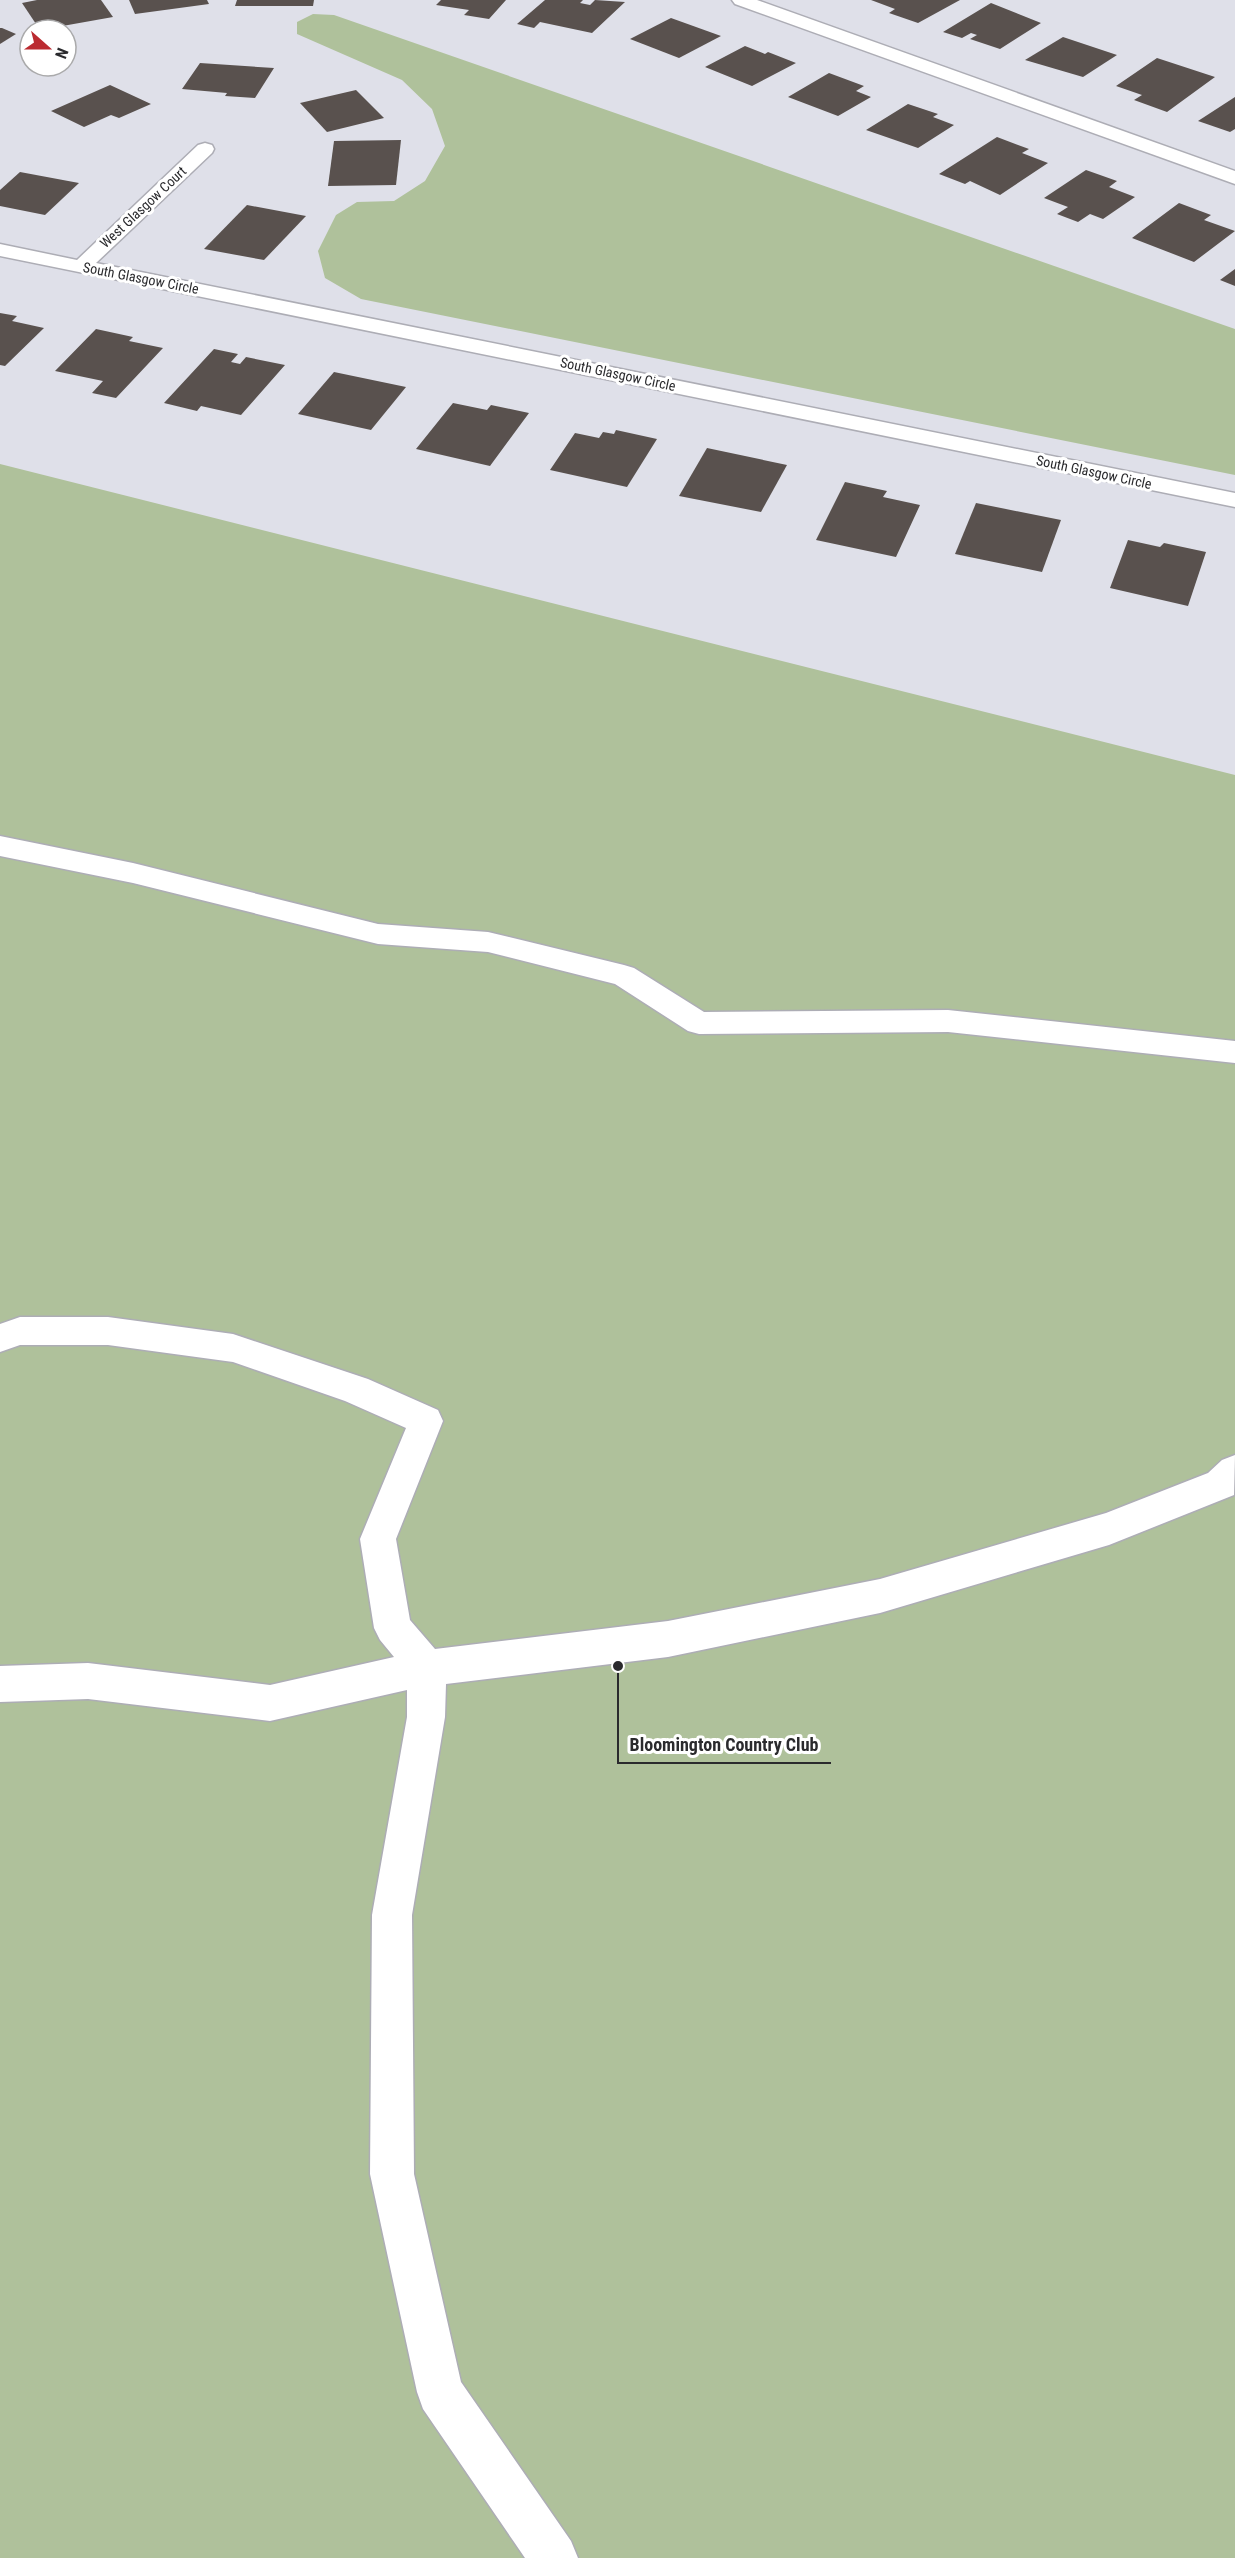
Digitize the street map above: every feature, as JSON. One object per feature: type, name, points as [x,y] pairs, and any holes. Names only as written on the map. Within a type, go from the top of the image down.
[{"type":"street","points":[[741,0],[1235,178]]},
{"type":"street","name":"West Glasgow Court","points":[[82,266],[205,149]]},
{"type":"street","name":"South Glasgow Circle","points":[[0,250],[1235,500]]},
{"type":"street","points":[[0,846],[133,873],[378,934],[488,942],[613,973],[624,976],[699,1023],[948,1022],[1235,1052]]},
{"type":"street","points":[[0,1338],[20,1331],[108,1331],[233,1348],[356,1390],[426,1421],[378,1539],[393,1628],[427,1668],[426,1717],[393,1915],[392,2174],[440,2391],[554,2558]]},
{"type":"street","points":[[0,1684],[88,1682],[270,1703],[427,1668],[668,1639],[880,1596],[1109,1529],[1221,1484],[1235,1472]]},
{"type":"green space","points":[[313,14],[334,15],[1235,329],[1235,475],[361,299],[325,278],[318,251],[336,215],[357,202],[394,201],[425,181],[445,146],[432,109],[402,80],[297,34],[297,22]]},
{"type":"green space","points":[[0,464],[1235,775],[1235,2558],[0,2558]]},
{"type":"building","points":[[37,0],[101,0],[113,17],[78,23],[78,18],[32,18],[22,3]]},
{"type":"building","points":[[129,0],[207,0],[209,4],[135,14]]},
{"type":"building","points":[[237,0],[314,0],[313,6],[235,6]]},
{"type":"building","points":[[441,0],[506,0],[489,19],[464,15],[469,10],[436,5]]},
{"type":"building","points":[[545,0],[583,0],[580,3],[590,5],[595,0],[625,2],[592,33],[540,22],[534,28],[517,24]]},
{"type":"building","points":[[871,0],[960,0],[918,23],[889,13],[895,9]]},
{"type":"building","points":[[991,3],[1041,23],[1000,49],[970,39],[977,35],[971,33],[962,38],[943,32]]},
{"type":"building","points":[[671,18],[721,36],[679,58],[630,39]]},
{"type":"building","points":[[0,28],[2,28],[16,34],[0,44]]},
{"type":"building","points":[[1063,37],[1117,55],[1083,77],[1025,60]]},
{"type":"building","points":[[745,46],[796,63],[752,86],[705,67]]},
{"type":"building","points":[[1157,58],[1215,77],[1167,112],[1134,100],[1142,95],[1116,86]]},
{"type":"building","points":[[200,63],[274,68],[255,98],[182,89]]},
{"type":"building","points":[[829,73],[864,86],[856,91],[871,97],[838,116],[788,97]]},
{"type":"building","points":[[110,85],[151,104],[119,118],[111,115],[84,127],[51,111]]},
{"type":"building","points":[[356,90],[384,118],[327,132],[300,103]]},
{"type":"building","points":[[1235,97],[1235,129],[1230,132],[1198,121]]},
{"type":"building","points":[[908,104],[938,114],[933,117],[954,125],[918,148],[866,130]]},
{"type":"building","points":[[997,137],[1029,149],[1022,153],[1048,163],[1000,195],[970,181],[965,184],[939,174]]},
{"type":"building","points":[[401,140],[396,185],[328,186],[334,141]]},
{"type":"building","points":[[1086,170],[1117,181],[1109,187],[1135,197],[1103,219],[1090,214],[1078,222],[1057,214],[1068,207],[1044,198]]},
{"type":"building","points":[[20,172],[79,183],[45,215],[0,206],[0,190]]},
{"type":"building","points":[[1179,203],[1211,215],[1204,220],[1235,231],[1194,262],[1132,238]]},
{"type":"building","points":[[247,205],[306,216],[264,260],[204,249]]},
{"type":"building","points":[[1235,269],[1235,286],[1220,280]]},
{"type":"building","points":[[0,313],[17,316],[12,321],[44,328],[5,366],[0,365]]},
{"type":"building","points":[[96,329],[133,337],[129,341],[163,348],[116,398],[92,393],[103,381],[55,371]]},
{"type":"building","points":[[214,349],[238,354],[231,362],[240,364],[246,357],[285,365],[241,415],[201,406],[197,411],[164,403]]},
{"type":"building","points":[[334,372],[406,387],[371,430],[298,414]]},
{"type":"building","points":[[453,403],[487,410],[491,405],[529,413],[490,466],[416,449]]},
{"type":"building","points":[[616,430],[657,439],[627,487],[550,470],[575,433],[599,438],[603,432],[614,434]]},
{"type":"building","points":[[707,448],[787,465],[761,512],[679,496]]},
{"type":"building","points":[[845,482],[887,491],[883,497],[920,505],[896,557],[816,540]]},
{"type":"building","points":[[976,503],[1061,520],[1042,572],[955,554]]},
{"type":"building","points":[[1128,540],[1160,547],[1164,543],[1206,552],[1188,606],[1110,588]]},
{"type":"place","name":"Bloomington Country Club","points":[[618,1666]]}]
